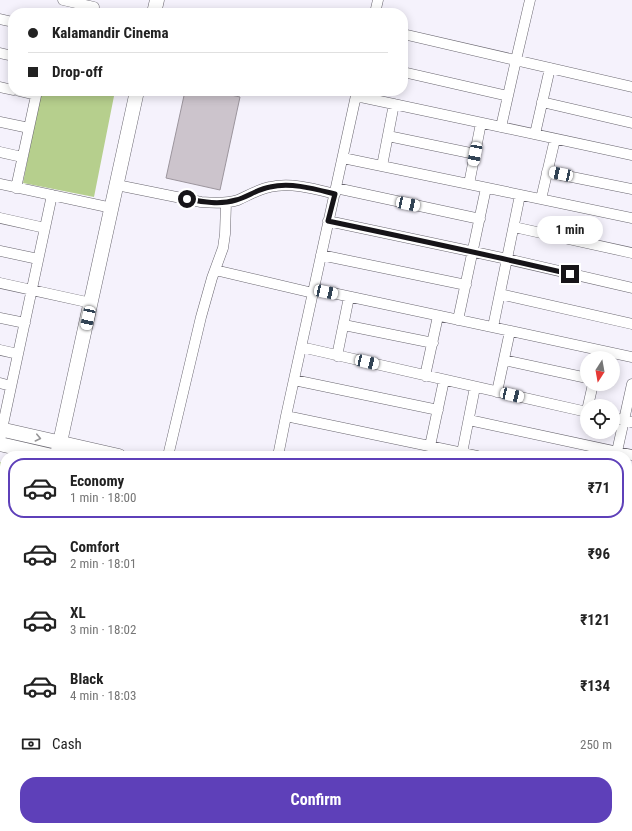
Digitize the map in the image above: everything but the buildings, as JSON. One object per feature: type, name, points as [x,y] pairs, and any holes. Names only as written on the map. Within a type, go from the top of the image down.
[{"type":"street","points":[[63,0],[94,7]]},
{"type":"street","points":[[501,127],[530,0]]},
{"type":"street","points":[[408,35],[632,87]]},
{"type":"street","points":[[535,134],[550,68]]},
{"type":"street","points":[[408,73],[508,96]]},
{"type":"street","points":[[16,188],[35,96]]},
{"type":"street","points":[[59,449],[136,96]]},
{"type":"street","points":[[279,451],[356,96]]},
{"type":"street","points":[[367,96],[394,104],[632,155]]},
{"type":"street","points":[[542,102],[632,123]]},
{"type":"street","points":[[382,166],[394,104]]},
{"type":"street","points":[[0,122],[29,128]]},
{"type":"street","points":[[469,184],[481,123]]},
{"type":"street","points":[[388,136],[475,154]]},
{"type":"street","points":[[541,199],[555,139]]},
{"type":"street","points":[[0,152],[22,157]]},
{"type":"street","points":[[343,158],[520,195],[631,215]]},
{"type":"street","points":[[547,172],[632,189]]},
{"type":"street","points":[[0,184],[112,208]]},
{"type":"street","points":[[117,185],[201,202],[226,203],[271,186],[297,186],[335,191],[480,219]]},
{"type":"street","points":[[458,320],[486,188]]},
{"type":"street","points":[[30,451],[0,444],[1,429],[52,195]]},
{"type":"street","points":[[493,327],[520,195]]},
{"type":"street","points":[[169,451],[201,317],[223,248],[226,203]]},
{"type":"street","points":[[0,218],[45,228]]},
{"type":"street","points":[[328,221],[507,259],[632,288]]},
{"type":"street","points":[[514,227],[632,253]]},
{"type":"street","points":[[0,251],[38,259]]},
{"type":"street","points":[[321,255],[466,286]]},
{"type":"street","points":[[215,270],[493,327],[588,351]]},
{"type":"street","points":[[0,283],[91,303]]},
{"type":"street","points":[[500,294],[632,324]]},
{"type":"street","points":[[337,356],[350,297]]},
{"type":"street","points":[[425,376],[438,316]]},
{"type":"street","points":[[0,318],[24,323]]},
{"type":"street","points":[[344,325],[433,343]]},
{"type":"street","points":[[497,392],[510,331]]},
{"type":"street","points":[[301,347],[580,410]]},
{"type":"street","points":[[0,350],[18,354]]},
{"type":"street","points":[[620,356],[632,357]]},
{"type":"street","points":[[504,360],[580,376]]},
{"type":"street","points":[[294,380],[438,410]]},
{"type":"street","points":[[430,446],[444,380]]},
{"type":"street","points":[[0,383],[11,386]]},
{"type":"street","points":[[617,451],[628,421],[632,384]]},
{"type":"street","points":[[462,451],[475,387]]},
{"type":"street","points":[[286,416],[453,451]]},
{"type":"street","points":[[469,420],[603,451]]},
{"type":"street","points":[[1,429],[59,449],[76,451]]},
{"type":"green space","points":[[40,96],[114,96],[94,197],[23,183]]},
{"type":"route","points":[[187,199],[201,202],[226,203],[271,186],[297,186],[308,188],[335,194],[328,221],[570,274]]}]
